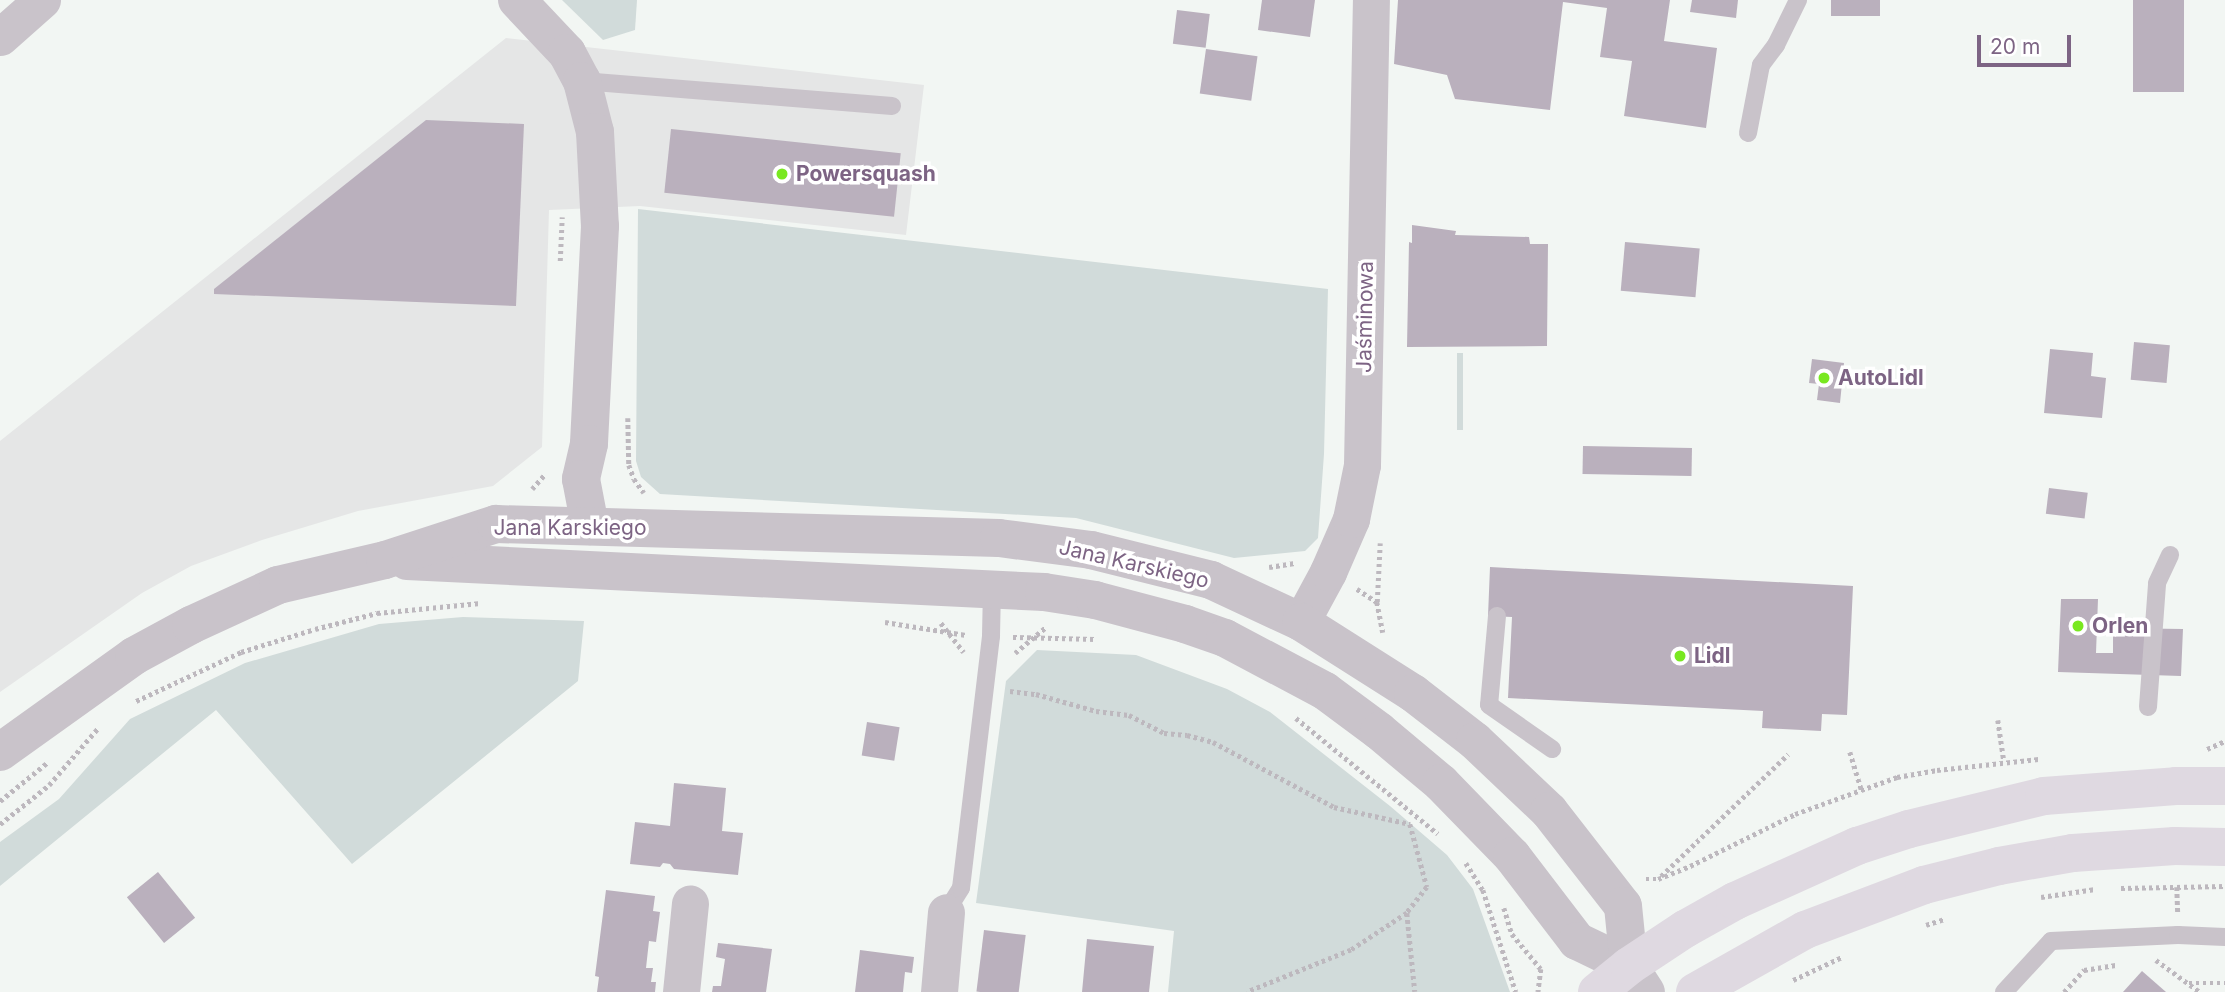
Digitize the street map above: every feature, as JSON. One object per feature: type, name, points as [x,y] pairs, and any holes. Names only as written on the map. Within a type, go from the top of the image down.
[{"type":"main road","points":[[1597,992],[1638,979],[1685,929],[1776,880],[1857,846],[1909,829],[2044,796],[2176,786],[2225,786]]},
{"type":"main road","points":[[1695,992],[1805,930],[1924,885],[1999,866],[2073,853],[2224,843]]},
{"type":"main road","points":[[1776,880],[1805,930]]},
{"type":"street","points":[[0,37],[43,0]]},
{"type":"street","points":[[517,0],[567,53],[582,81],[595,132],[600,226],[589,444],[581,479],[590,526],[586,571]]},
{"type":"street","name":"Jaśminowa","points":[[1301,622],[1328,572],[1351,519],[1362,465],[1371,0]]},
{"type":"street","name":"Jana Karskiego","points":[[0,752],[134,656],[191,625],[278,585],[385,560],[496,524],[999,538],[1091,550],[1211,580],[1301,622],[1413,693],[1475,741],[1549,811],[1623,906],[1638,979]]},
{"type":"street","name":"Jana Karskiego","points":[[385,560],[1044,592],[1095,600],[1225,638],[1325,691],[1441,783],[1512,856],[1577,941],[1638,979]]},
{"type":"street","points":[[1379,732],[1413,693]]},
{"type":"street","points":[[681,992],[690,902]]},
{"type":"street","points":[[939,992],[946,912]]},
{"type":"lane","points":[[1748,133],[1761,65],[1776,46],[1798,0]]},
{"type":"lane","points":[[582,81],[892,106]]},
{"type":"lane","points":[[2148,707],[2157,583],[2171,555]]},
{"type":"lane","points":[[946,912],[961,888],[991,636],[992,589]]},
{"type":"lane","points":[[1497,616],[1489,705],[1552,749]]},
{"type":"lane","points":[[2004,992],[2051,941],[2178,935],[2225,937]]},
{"type":"path","points":[[559,274],[562,206]]},
{"type":"path","points":[[543,479],[547,469]]},
{"type":"path","points":[[135,701],[219,661],[303,632],[377,613],[484,603]]},
{"type":"path","points":[[936,614],[965,653],[1010,657],[1053,622]]},
{"type":"path","points":[[874,620],[948,633],[1106,640]]},
{"type":"path","points":[[1006,688],[1013,693],[1036,694],[1096,711],[1129,715],[1164,733],[1187,735],[1213,742],[1334,807],[1410,824]]},
{"type":"path","points":[[1289,712],[1441,837]]},
{"type":"path","points":[[1998,720],[2004,761]]},
{"type":"path","points":[[0,824],[49,785],[104,722]]},
{"type":"path","points":[[1850,752],[1861,789]]},
{"type":"path","points":[[1658,879],[1787,754]]},
{"type":"path","points":[[0,801],[44,768],[52,757]]},
{"type":"path","points":[[1410,824],[1422,803]]},
{"type":"path","points":[[1247,992],[1351,950],[1407,912],[1427,887],[1410,824]]},
{"type":"path","points":[[1461,856],[1483,890],[1516,992]]},
{"type":"path","points":[[2113,888],[2225,886]]},
{"type":"path","points":[[2034,898],[2100,889]]},
{"type":"path","points":[[1502,902],[1512,934],[1541,969],[1538,992]]},
{"type":"path","points":[[1407,912],[1415,992]]},
{"type":"path","points":[[1922,926],[1947,918]]},
{"type":"path","points":[[1785,984],[1851,953]]},
{"type":"path","points":[[2145,961],[2166,959]]},
{"type":"path","points":[[2155,960],[2200,992]]},
{"type":"path","points":[[2064,992],[2084,970],[2122,964]]},
{"type":"path","points":[[2188,983],[2225,983]]},
{"type":"shaded area","points":[[562,0],[637,0],[635,30],[603,40]]},
{"type":"shaded area","points":[[506,38],[924,85],[906,235],[640,206],[549,210],[542,447],[493,486],[358,511],[262,540],[191,566],[142,593],[0,692],[0,441]]},
{"type":"shaded area","points":[[638,209],[1328,289],[1324,454],[1318,538],[1305,551],[1234,558],[1076,518],[660,494],[641,477],[636,461]]},
{"type":"shaded area","points":[[1457,353],[1463,353],[1463,430],[1457,430]]},
{"type":"shaded area","points":[[463,617],[584,621],[578,681],[352,864],[216,710],[0,886],[0,842],[59,799],[130,719],[245,663],[379,624]]},
{"type":"shaded area","points":[[1037,650],[1136,655],[1227,689],[1270,712],[1390,806],[1447,855],[1473,889],[1510,992],[1168,992],[1174,931],[976,903],[1006,681]]},
{"type":"building","points":[[1262,0],[1315,0],[1310,37],[1258,30]]},
{"type":"building","points":[[1398,0],[1670,0],[1664,41],[1717,48],[1706,128],[1624,116],[1632,61],[1600,57],[1607,8],[1563,2],[1550,110],[1455,99],[1447,75],[1394,64]]},
{"type":"building","points":[[1692,0],[1738,0],[1736,18],[1690,12]]},
{"type":"building","points":[[1831,0],[1880,0],[1880,16],[1831,16]]},
{"type":"building","points":[[2133,0],[2184,0],[2184,92],[2133,92]]},
{"type":"building","points":[[1177,10],[1210,14],[1206,48],[1173,44]]},
{"type":"building","points":[[1206,49],[1257,56],[1251,101],[1200,94]]},
{"type":"building","points":[[426,120],[524,124],[516,306],[214,294],[214,289]]},
{"type":"building","name":"Powersquash","points":[[671,129],[901,153],[894,217],[664,193]]},
{"type":"building","points":[[1412,225],[1456,231],[1455,235],[1529,237],[1530,244],[1548,244],[1547,346],[1407,347],[1409,242],[1412,243]]},
{"type":"building","points":[[1625,242],[1700,249],[1695,297],[1621,291]]},
{"type":"building","points":[[2134,342],[2170,345],[2167,383],[2131,380]]},
{"type":"building","points":[[2050,349],[2093,353],[2091,376],[2106,378],[2102,418],[2044,413]]},
{"type":"building","points":[[1812,359],[1844,363],[1840,403],[1817,400],[1819,384],[1809,383]]},
{"type":"building","points":[[1583,446],[1692,448],[1691,476],[1583,474]]},
{"type":"building","points":[[2049,488],[2088,493],[2085,519],[2046,514]]},
{"type":"building","name":"Lidl","points":[[1490,567],[1853,586],[1847,715],[1822,714],[1821,731],[1762,728],[1763,711],[1508,698],[1512,617],[1488,616]]},
{"type":"building","points":[[2061,599],[2098,599],[2096,653],[2113,653],[2113,628],[2183,629],[2181,676],[2058,672]]},
{"type":"building","points":[[867,722],[900,727],[894,761],[862,756]]},
{"type":"building","points":[[674,783],[726,788],[722,831],[743,833],[738,875],[674,869],[670,864],[663,863],[660,867],[630,864],[635,822],[670,826]]},
{"type":"building","points":[[158,872],[195,918],[164,943],[127,897]]},
{"type":"building","points":[[606,890],[655,896],[653,911],[660,912],[656,942],[649,941],[646,968],[653,968],[651,982],[656,982],[655,992],[597,992],[599,977],[595,976]]},
{"type":"building","points":[[984,930],[1026,935],[1019,992],[976,992]]},
{"type":"building","points":[[1087,939],[1154,946],[1149,992],[1082,992]]},
{"type":"building","points":[[718,943],[772,949],[766,992],[712,992],[713,986],[721,986],[725,959],[716,957]]},
{"type":"building","points":[[860,950],[914,957],[912,973],[905,972],[903,992],[855,992]]},
{"type":"building","points":[[2142,971],[2166,992],[2123,992]]},
{"type":"place","name":"Powersquash","points":[[782,174]]},
{"type":"place","name":"AutoLidl","points":[[1824,378]]},
{"type":"place","name":"Orlen","points":[[2078,626]]},
{"type":"place","name":"Lidl","points":[[1680,656]]}]
